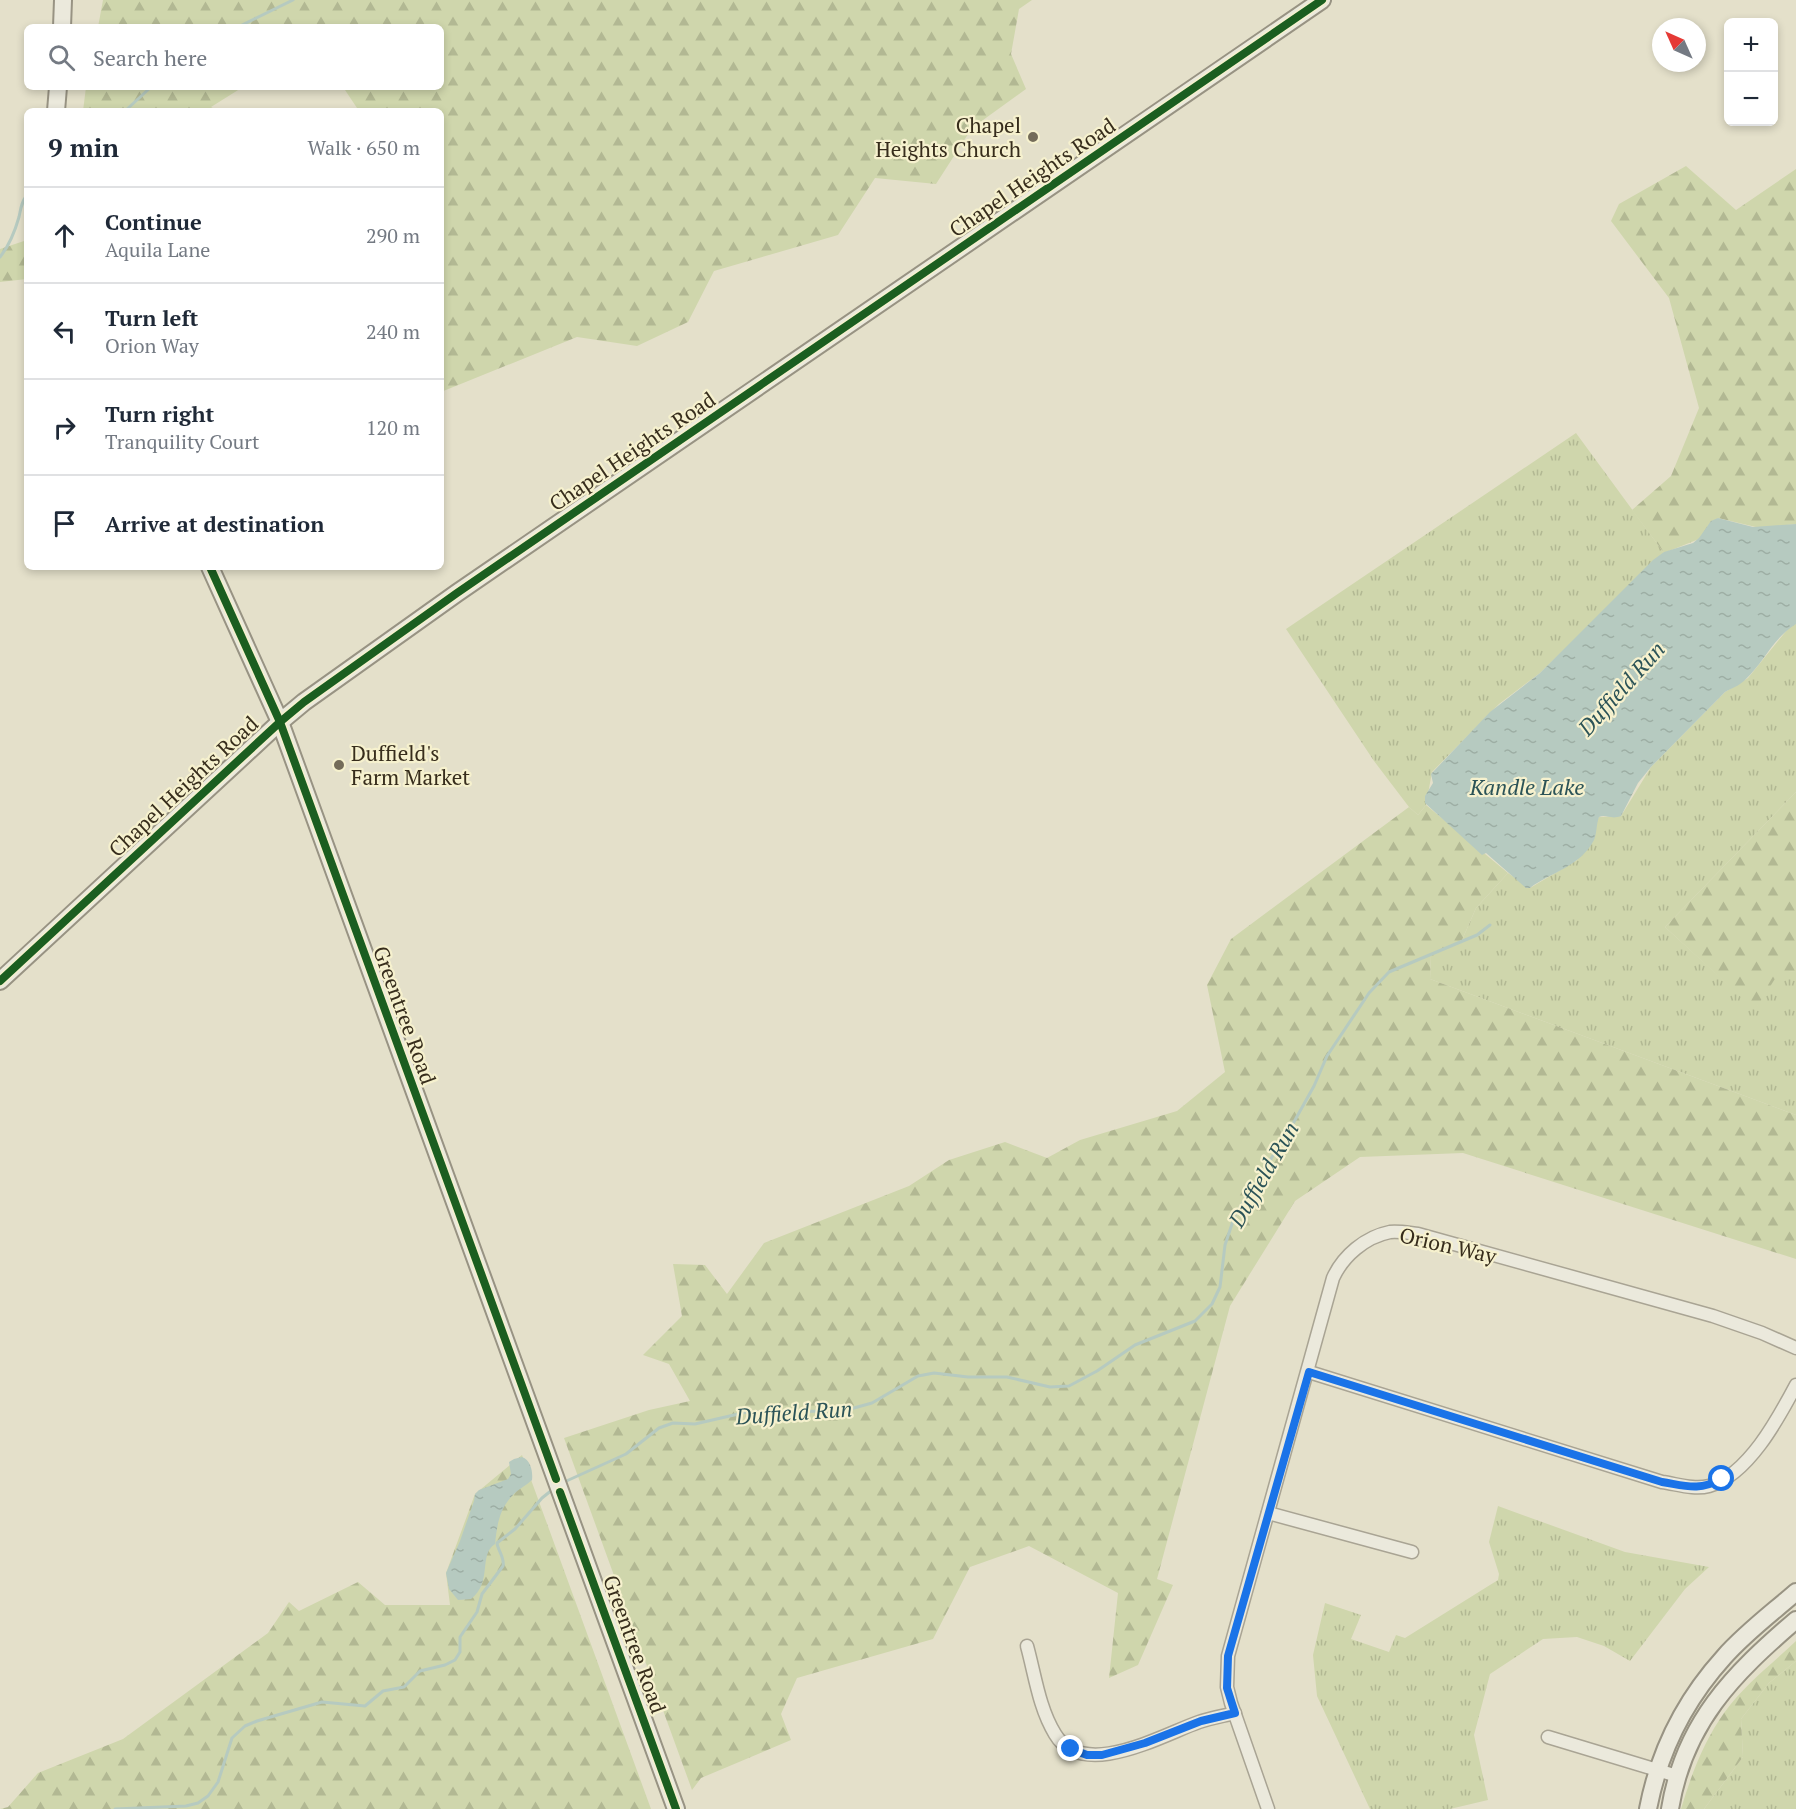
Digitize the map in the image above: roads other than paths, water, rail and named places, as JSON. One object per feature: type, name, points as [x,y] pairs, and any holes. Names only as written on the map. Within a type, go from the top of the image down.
[{"type":"street","points":[[62,24],[63,0]]},
{"type":"street","name":"Chapel Heights Road","points":[[0,981],[280,722],[457,593],[1322,0]]},
{"type":"street","points":[[56,108],[58,90]]},
{"type":"street","name":"Greentree Road","points":[[211,570],[280,722],[676,1809]]},
{"type":"street","name":"Orion Way","points":[[1268,1809],[1227,1688],[1228,1656],[1309,1372],[1333,1278],[1339,1265],[1373,1238],[1389,1232],[1418,1234],[1672,1304],[1762,1333],[1796,1348]]},
{"type":"street","points":[[1309,1372],[1662,1482],[1693,1487],[1708,1486],[1722,1479],[1743,1462],[1768,1433],[1796,1385]]},
{"type":"street","points":[[1268,1513],[1412,1552]]},
{"type":"street","points":[[1648,1809],[1657,1770],[1682,1715],[1713,1671],[1740,1641],[1796,1592]]},
{"type":"street","points":[[1670,1809],[1677,1776],[1701,1724],[1724,1689],[1751,1659],[1796,1620]]},
{"type":"street","points":[[1027,1646],[1046,1717],[1056,1737],[1071,1749],[1087,1755],[1117,1752],[1201,1721],[1235,1713]]},
{"type":"street","points":[[1548,1737],[1677,1776]]},
{"type":"water","name":"Kandle Lake","points":[[1718,518],[1753,527],[1796,524],[1796,624],[1781,636],[1745,680],[1725,692],[1651,767],[1638,783],[1621,816],[1599,817],[1594,840],[1581,857],[1530,888],[1526,888],[1486,853],[1482,855],[1425,803],[1425,796],[1433,783],[1431,774],[1490,712],[1540,673],[1653,560],[1664,552],[1693,543],[1711,521]]},
{"type":"water","points":[[522,1457],[531,1467],[532,1480],[508,1500],[502,1512],[495,1544],[487,1555],[484,1577],[478,1592],[471,1599],[458,1600],[449,1589],[446,1573],[460,1541],[475,1494],[479,1490],[508,1479],[511,1474],[509,1462]]},
{"type":"waterway","points":[[244,24],[293,0]]},
{"type":"waterway","points":[[128,108],[148,90]]},
{"type":"waterway","points":[[0,257],[11,238],[24,200]]},
{"type":"waterway","name":"Duffield Run","points":[[562,1483],[626,1454],[659,1428],[673,1423],[695,1424],[747,1412],[843,1411],[872,1403],[918,1376],[934,1373],[968,1377],[1007,1377],[1050,1387],[1069,1386],[1097,1371],[1135,1345],[1195,1321],[1212,1304],[1220,1287],[1225,1245],[1235,1215],[1290,1129],[1314,1086],[1327,1056],[1369,993],[1389,972],[1477,935],[1490,925]]},
{"type":"waterway","name":"Duffield Run","points":[[115,1809],[186,1806],[198,1803],[208,1796],[218,1782],[232,1738],[245,1726],[322,1702],[365,1706],[383,1691],[404,1687],[420,1671],[455,1660],[460,1652],[460,1637],[477,1612],[482,1594],[503,1566],[497,1543],[515,1529],[552,1490]]},
{"type":"place","name":"Chapel Heights Church","points":[[1033,137]]},
{"type":"place","name":"Duffield's Farm Market","points":[[339,765]]}]
